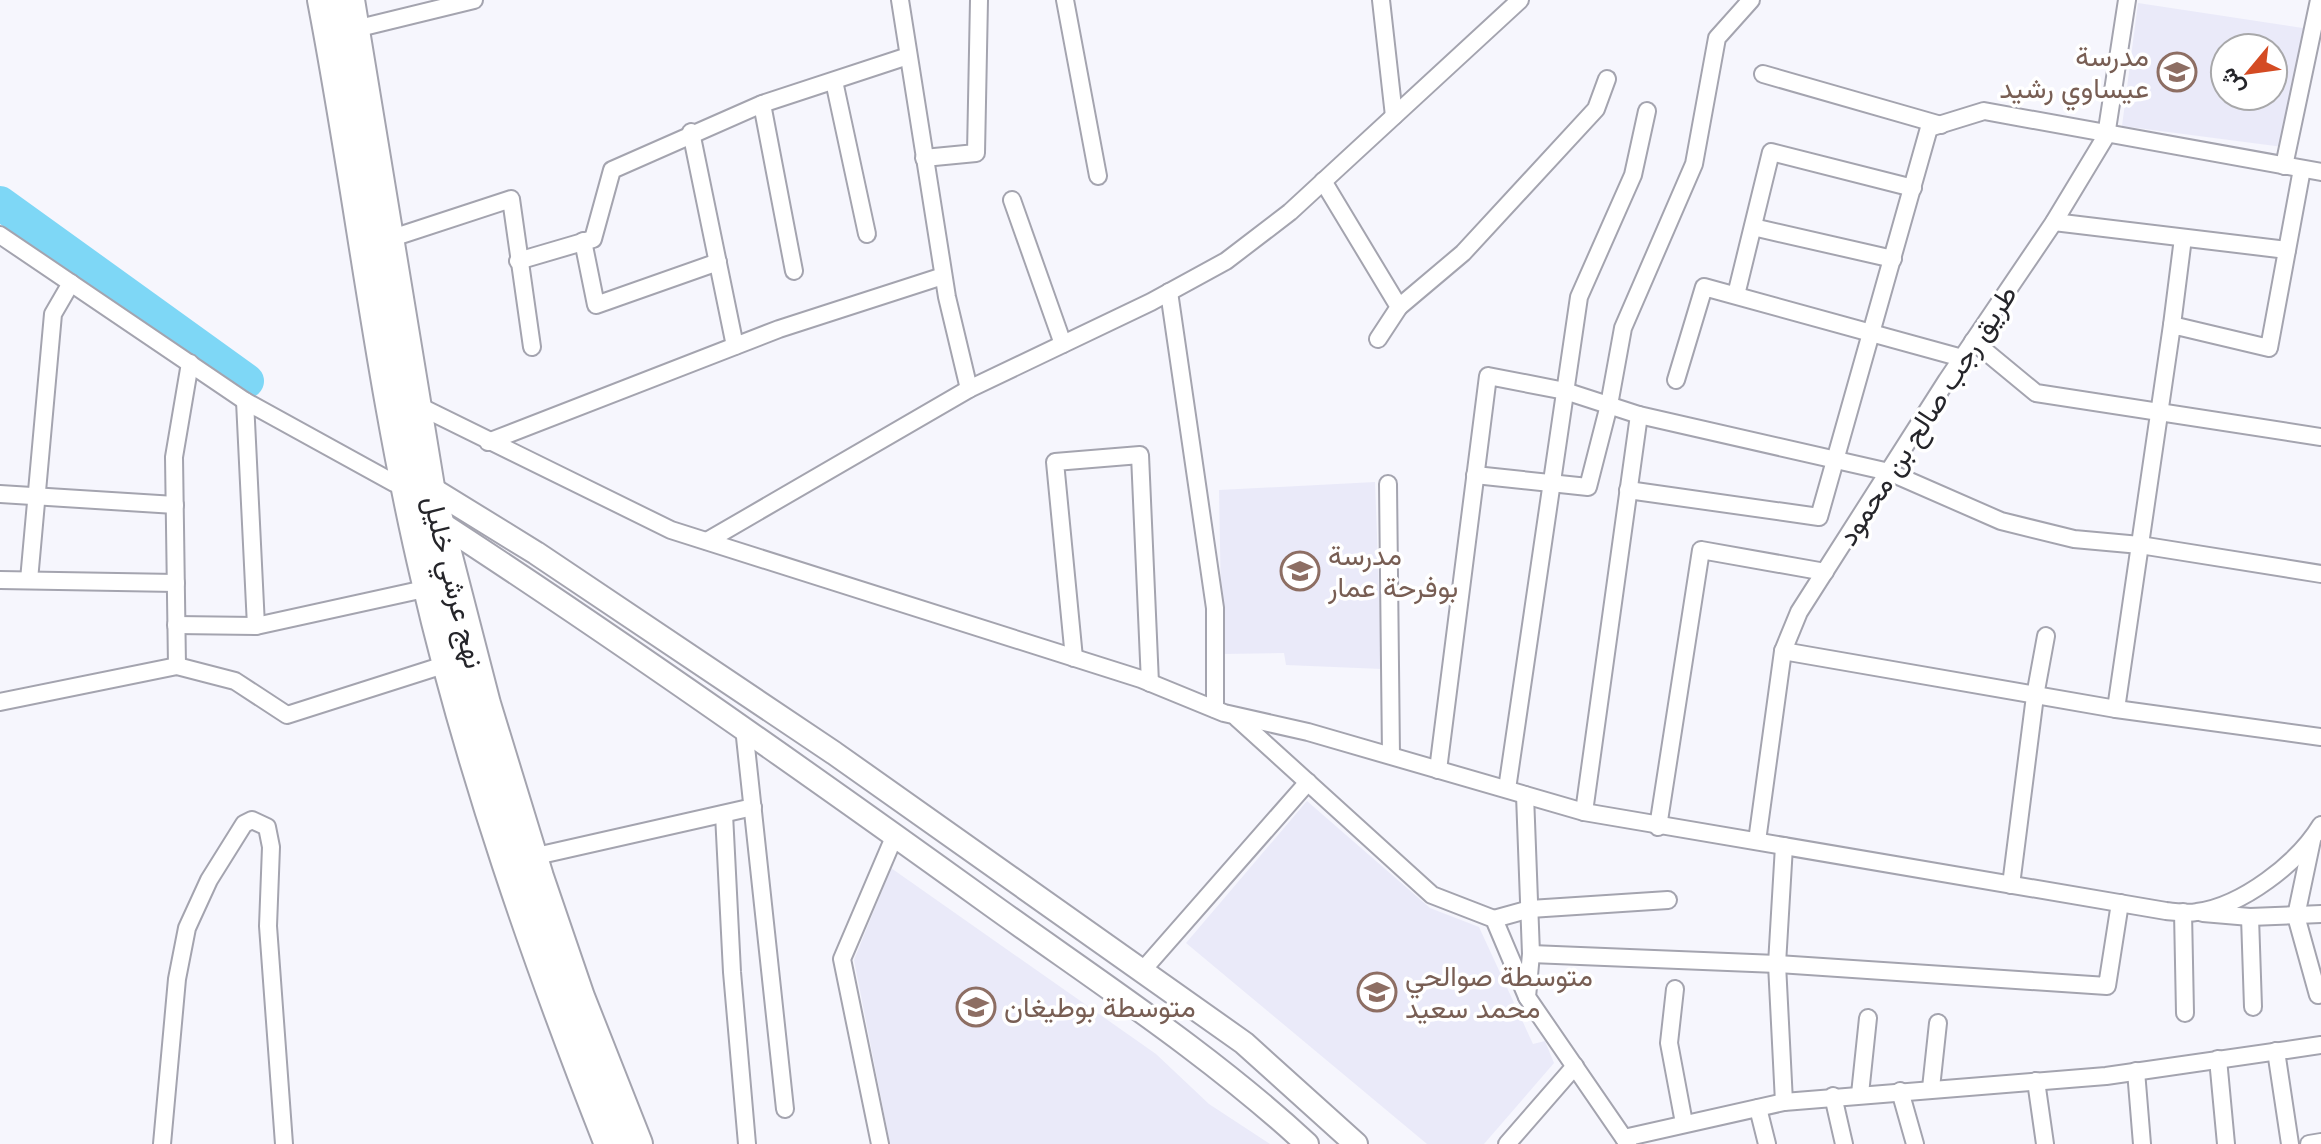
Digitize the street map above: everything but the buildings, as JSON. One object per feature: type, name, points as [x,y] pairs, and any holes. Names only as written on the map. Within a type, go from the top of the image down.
[{"type":"highway","name":"نهج عرشي خليل","points":[[323,0],[344,21],[386,240],[413,403],[409,487],[441,524],[485,704],[532,857],[579,997],[637,1144]]},
{"type":"highway","name":"نهج عرشي خليل","points":[[344,21],[409,487],[447,664],[520,901],[559,1014],[610,1144]]},
{"type":"street","points":[[344,21],[474,0]]},
{"type":"street","points":[[900,0],[943,276],[969,389]]},
{"type":"street","points":[[924,158],[976,153],[979,0]]},
{"type":"street","points":[[1065,0],[1098,176]]},
{"type":"street","points":[[1381,0],[1394,116]]},
{"type":"street","points":[[707,541],[969,389],[1226,261],[1290,212],[1394,116],[1500,7],[1520,0]]},
{"type":"street","points":[[1475,475],[1588,487],[1609,405],[1623,328],[1694,164],[1717,38],[1751,0]]},
{"type":"street","name":"طريق رجب صالح بن محمود","points":[[1757,841],[1783,651],[1799,612],[1973,341],[2054,222],[2106,136],[2127,0]]},
{"type":"street","points":[[2284,166],[2319,0]]},
{"type":"street","points":[[518,261],[593,239],[612,170],[691,132],[762,104],[908,56]]},
{"type":"street","points":[[1763,74],[1941,125]]},
{"type":"street","points":[[1378,339],[1399,307],[1463,253],[1596,109],[1607,79]]},
{"type":"street","points":[[834,81],[867,234]]},
{"type":"street","points":[[762,104],[794,271]]},
{"type":"street","points":[[1507,789],[1579,297],[1633,175],[1647,111]]},
{"type":"street","points":[[1628,490],[1819,517],[1838,459],[1929,128],[1984,111],[2106,136],[2321,172]]},
{"type":"street","points":[[691,132],[735,346]]},
{"type":"street","points":[[1736,295],[1771,152],[1913,188]]},
{"type":"street","points":[[2172,325],[2269,348],[2302,169]]},
{"type":"street","points":[[1323,181],[1399,307]]},
{"type":"street","points":[[386,240],[511,199],[532,347]]},
{"type":"street","points":[[1012,200],[1063,344]]},
{"type":"street","points":[[2054,222],[2287,250]]},
{"type":"street","points":[[1753,227],[1893,259]]},
{"type":"street","points":[[2116,709],[2183,238]]},
{"type":"street","points":[[583,241],[596,305],[718,262]]},
{"type":"street","points":[[2,242],[71,283],[245,401],[536,553],[834,753],[1244,1043],[1356,1144]]},
{"type":"street","points":[[488,442],[735,346],[943,276]]},
{"type":"street","points":[[29,580],[53,314],[71,283]]},
{"type":"street","points":[[1676,380],[1704,287],[1874,331],[1962,358]]},
{"type":"street","points":[[1169,292],[1215,608],[1215,709]]},
{"type":"street","points":[[1973,341],[2036,393],[2321,437]]},
{"type":"street","points":[[177,666],[174,457],[190,363]]},
{"type":"street","points":[[1438,770],[1488,376],[1565,391],[1639,415],[1889,472],[2001,521],[2074,539],[2140,545],[2321,574]]},
{"type":"street","points":[[245,401],[256,626]]},
{"type":"street","points":[[413,403],[671,530],[1074,658],[1234,715],[1391,755],[1584,812],[1658,827],[2120,903],[2250,917],[2321,914]]},
{"type":"street","points":[[1584,812],[1639,415]]},
{"type":"street","points":[[1074,658],[1055,462],[1140,455],[1150,683]]},
{"type":"street","points":[[1388,484],[1391,755]]},
{"type":"street","points":[[0,494],[175,505]]},
{"type":"street","points":[[441,524],[744,728],[895,835],[1177,1039],[1307,1144]]},
{"type":"street","points":[[1658,827],[1701,550],[1825,572]]},
{"type":"street","points":[[0,580],[176,583]]},
{"type":"street","points":[[176,625],[256,626],[429,588]]},
{"type":"street","points":[[2011,885],[2035,696],[2046,636]]},
{"type":"street","points":[[1783,651],[2116,709],[2321,737]]},
{"type":"street","points":[[0,702],[177,666],[235,681],[287,715],[447,664]]},
{"type":"street","points":[[1234,715],[1432,895],[1494,919],[1530,909],[1668,900]]},
{"type":"street","points":[[744,728],[785,1109]]},
{"type":"street","points":[[1142,971],[1308,782]]},
{"type":"street","points":[[1525,795],[1531,954],[1527,997]]},
{"type":"street","points":[[532,857],[753,807]]},
{"type":"street","points":[[724,814],[732,972],[747,1144]]},
{"type":"street","points":[[162,1144],[177,979],[187,928],[209,880],[244,824],[252,820],[267,827],[271,847],[268,926],[284,1144]]},
{"type":"street","points":[[2190,912],[2264,883],[2289,864],[2317,832]]},
{"type":"street","points":[[2317,832],[2296,916],[2318,995]]},
{"type":"street","points":[[880,1144],[842,959],[895,835]]},
{"type":"street","points":[[1784,846],[1777,964],[1784,1102]]},
{"type":"street","points":[[1531,954],[1777,964],[2107,986],[2120,903]]},
{"type":"street","points":[[2185,1013],[2190,912]]},
{"type":"street","points":[[2250,917],[2253,1007]]},
{"type":"street","points":[[1494,919],[1527,997],[1626,1141],[1684,1123],[1784,1102],[2136,1071],[2321,1045]]},
{"type":"street","points":[[1675,989],[1669,1043],[1684,1123]]},
{"type":"street","points":[[1860,1094],[1868,1018]]},
{"type":"street","points":[[1931,1088],[1938,1023]]},
{"type":"street","points":[[2276,1051],[2290,1144]]},
{"type":"street","points":[[2218,1059],[2226,1144]]},
{"type":"street","points":[[1507,1144],[1575,1066]]},
{"type":"street","points":[[2136,1071],[2142,1144]]},
{"type":"street","points":[[2036,1081],[2045,1144]]},
{"type":"street","points":[[1900,1091],[1915,1144]]},
{"type":"street","points":[[1833,1096],[1844,1144]]},
{"type":"street","points":[[1758,1108],[1767,1144]]},
{"type":"street","points":[[2309,1144],[2321,1142]]},
{"type":"shaded area","name":"مدرسة عيساوي رشيد","points":[[2138,3],[2303,28],[2289,111],[2289,32],[2209,32],[2209,112],[2289,112],[2283,147],[2122,126]]},
{"type":"shaded area","name":"مدرسة بوفرحة عمار","points":[[1375,482],[1382,669],[1286,665],[1284,653],[1222,654],[1219,490]]},
{"type":"shaded area","name":"متوسطة صوالحي محمد سعيد","points":[[1307,801],[1430,908],[1479,927],[1533,1044],[1545,1041],[1554,1063],[1484,1144],[1427,1144],[1186,943]]},
{"type":"shaded area","name":"متوسطة بوطيغان","points":[[891,868],[1156,1054],[1209,1104],[1270,1144],[890,1144],[854,960]]},
{"type":"waterway","points":[[0,203],[247,381]]},
{"type":"place","name":"مدرسة عيساوي رشيد","points":[[2177,72]]},
{"type":"place","name":"مدرسة بوفرحة عمار","points":[[1300,571]]},
{"type":"place","name":"متوسطة صوالحي محمد سعيد","points":[[1377,992]]},
{"type":"place","name":"متوسطة بوطيغان","points":[[976,1007]]}]
